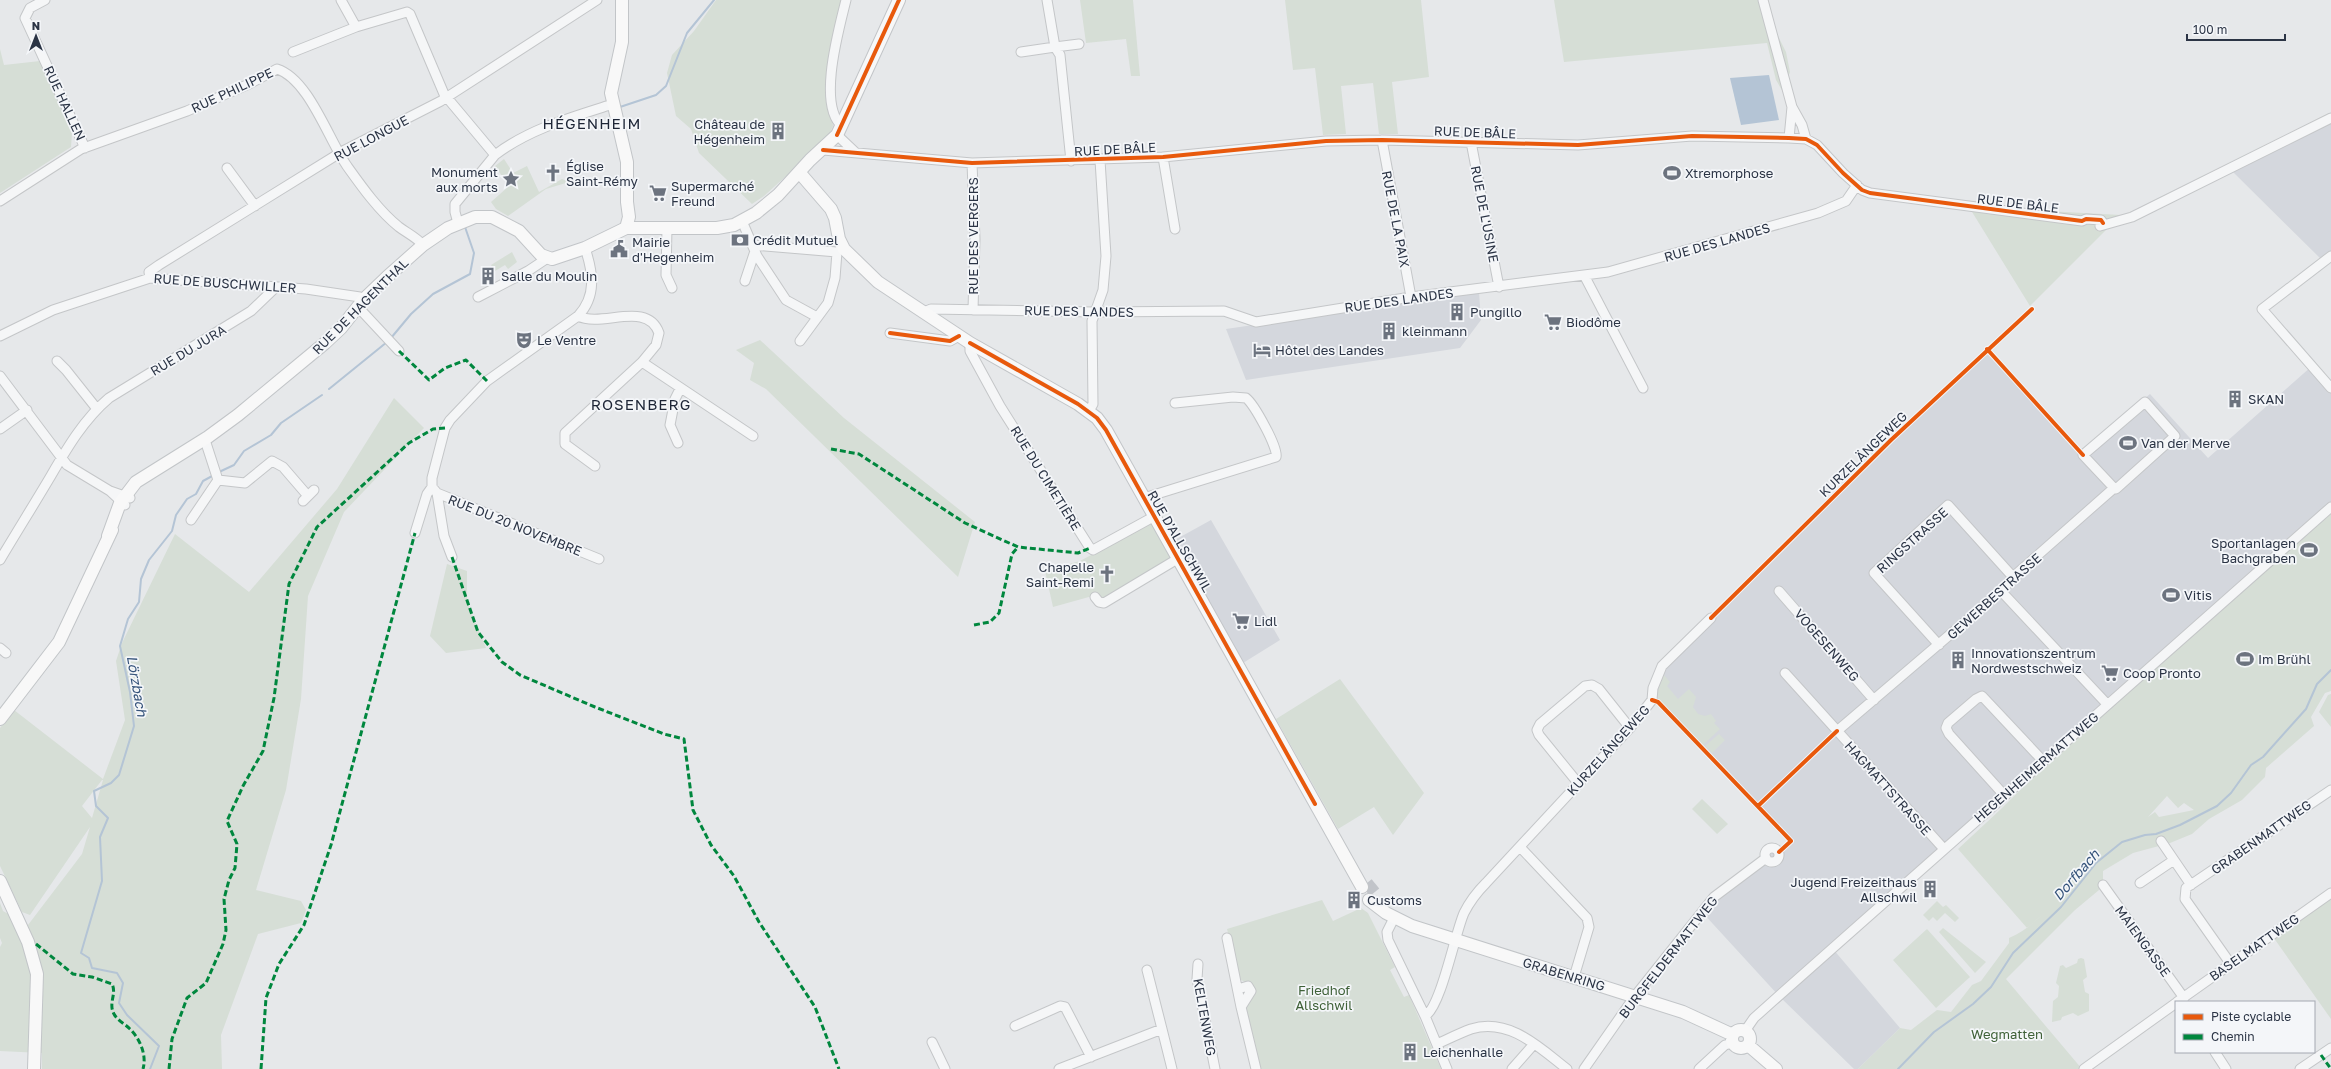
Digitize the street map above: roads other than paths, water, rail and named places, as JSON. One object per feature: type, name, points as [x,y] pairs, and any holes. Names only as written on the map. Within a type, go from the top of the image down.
[{"type":"main road","points":[[622,0],[622,42],[611,93],[626,154],[627,202],[629,217],[626,228]]},
{"type":"main road","points":[[546,258],[558,258],[585,248],[626,228],[717,228],[734,225],[742,221],[778,195],[840,131],[899,0]]},
{"type":"main road","name":"RUE D'ALLSCHWIL","points":[[799,172],[831,209],[835,218],[840,250],[878,282],[970,343],[1089,411],[1106,430],[1362,883]]},
{"type":"main road","name":"RUE DE HAGENTHAL","points":[[0,718],[59,642],[125,500],[148,475],[205,440],[325,343],[341,328],[361,303],[423,245],[458,223],[482,216],[503,221],[519,231],[541,255],[546,258]]},
{"type":"main road","points":[[0,881],[28,942],[37,974],[34,1069]]},
{"type":"main road","name":"GRABENRING","points":[[1373,897],[1394,918],[1455,940],[1683,1012],[1733,1039]]},
{"type":"main road","points":[[1738,1031],[1745,1031],[1750,1038],[1748,1045],[1738,1048],[1733,1039],[1738,1031]]},
{"type":"main road","points":[[1748,1045],[1776,1069]]},
{"type":"street","name":"RUE HALLEN","points":[[45,0],[30,8],[25,18],[85,148]]},
{"type":"street","points":[[341,0],[356,27]]},
{"type":"street","name":"RUE LONGUE","points":[[150,278],[149,272],[159,265],[341,153],[446,97],[597,0]]},
{"type":"street","points":[[846,0],[830,70],[831,97],[836,121],[840,131],[855,152]]},
{"type":"street","points":[[1047,0],[1055,48],[1060,55],[1071,161]]},
{"type":"street","points":[[1763,0],[1792,107],[1802,126],[1806,139]]},
{"type":"street","points":[[293,52],[356,27],[407,12],[410,14],[446,97],[495,155]]},
{"type":"street","points":[[1021,52],[1079,44]]},
{"type":"street","name":"RUE PHILIPPE","points":[[0,201],[85,148],[187,111],[249,84],[277,69],[291,77],[315,108],[341,153],[346,165],[386,214],[423,245]]},
{"type":"street","points":[[458,223],[455,212],[455,204],[495,155],[522,138],[543,128],[613,104]]},
{"type":"street","points":[[1789,138],[1792,107]]},
{"type":"street","name":"RUE DE BÂLE","points":[[823,150],[972,163],[1100,160],[1163,156],[1320,141],[1382,140],[1578,145],[1692,136],[1806,139],[1817,145],[1862,190],[1883,196],[2082,221],[2084,224],[2100,226],[2103,223],[2120,222],[2132,217],[2331,118]]},
{"type":"street","name":"RUE DE LA PAIX","points":[[1382,140],[1411,297]]},
{"type":"street","name":"RUE DE L'USINE","points":[[1471,142],[1499,287]]},
{"type":"street","points":[[1163,156],[1174,229]]},
{"type":"street","points":[[1089,411],[1093,404],[1092,321],[1103,290],[1106,256],[1100,160]]},
{"type":"street","name":"RUE DES VERGERS","points":[[972,163],[974,215],[973,310]]},
{"type":"street","points":[[227,168],[255,206]]},
{"type":"street","name":"RUE DES LANDES","points":[[924,312],[931,309],[1094,312],[1224,311],[1256,322],[1411,297],[1499,287],[1617,270],[1818,214],[1846,201],[1856,185]]},
{"type":"street","points":[[742,221],[754,248],[786,300],[817,317]]},
{"type":"street","points":[[667,228],[666,275],[672,288]]},
{"type":"street","points":[[452,557],[444,536],[432,478],[445,428],[450,420],[486,380],[578,316],[584,309],[591,292],[591,268],[585,248]]},
{"type":"street","points":[[754,248],[840,250],[830,299],[800,341]]},
{"type":"street","points":[[745,281],[754,248]]},
{"type":"street","points":[[2331,256],[2262,309],[2331,388]]},
{"type":"street","points":[[478,297],[528,271],[546,258]]},
{"type":"street","points":[[1584,275],[1643,388]]},
{"type":"street","name":"RUE DE BUSCHWILLER","points":[[0,336],[53,310],[150,278],[321,290],[360,297],[361,303]]},
{"type":"street","name":"RUE DU JURA","points":[[0,560],[62,457],[88,418],[96,409],[116,394],[252,311],[276,287]]},
{"type":"street","points":[[361,303],[399,351]]},
{"type":"street","points":[[578,316],[587,319],[640,316],[654,322],[659,332],[659,340],[642,362],[565,433],[565,444],[595,466]]},
{"type":"street","points":[[890,333],[950,341],[959,336]]},
{"type":"street","name":"RUE DU CIMETIÈRE","points":[[970,343],[970,351],[1000,406],[1090,548],[1093,550],[1155,516]]},
{"type":"street","points":[[56,361],[66,370],[96,409]]},
{"type":"street","points":[[642,362],[680,389],[753,436]]},
{"type":"street","points":[[1,379],[67,465],[125,500]]},
{"type":"street","points":[[678,443],[670,425],[675,399],[680,389]]},
{"type":"street","points":[[1144,498],[1272,460],[1277,454],[1257,413],[1246,398],[1233,397],[1175,403]]},
{"type":"street","name":"GEWERBESTRASSE","points":[[1837,731],[1939,645],[2114,488],[2083,455],[2145,402],[2175,436],[2116,489]]},
{"type":"street","points":[[0,429],[26,410]]},
{"type":"street","points":[[191,520],[217,476],[205,440]]},
{"type":"street","points":[[217,476],[245,483],[272,461],[283,467],[308,496]]},
{"type":"street","points":[[415,532],[427,494],[435,490]]},
{"type":"street","name":"RUE DU 20 NOVEMBRE","points":[[435,490],[600,559]]},
{"type":"street","name":"RINGSTRASSE","points":[[1939,645],[1874,573],[1948,505],[2013,577]]},
{"type":"street","name":"HEGENHEIMERMATTWEG","points":[[1745,1031],[1754,1018],[2331,507]]},
{"type":"street","points":[[1095,596],[1099,602],[1104,603],[1179,558]]},
{"type":"street","points":[[2001,590],[2107,704]]},
{"type":"street","name":"VOGESENWEG","points":[[1779,591],[1874,700]]},
{"type":"street","name":"KURZELÄNGEWEG","points":[[1425,1016],[1435,1004],[1455,940],[1469,903],[1630,728],[1652,700],[1653,688],[1662,666],[1711,618]]},
{"type":"street","name":"HAGMATTSTRASSE","points":[[1785,673],[1944,849]]},
{"type":"street","points":[[1578,784],[1539,736],[1537,730],[1540,724],[1585,686],[1592,684],[1599,689],[1630,728]]},
{"type":"street","points":[[2004,795],[1949,734],[1946,728],[1948,722],[1976,699],[1982,696],[2043,761]]},
{"type":"street","name":"GRABENMATTWEG","points":[[2191,885],[2331,790]]},
{"type":"street","points":[[2162,841],[2191,885],[2185,892],[2185,899],[2230,964]]},
{"type":"street","points":[[1520,847],[1587,918],[1589,927],[1574,977]]},
{"type":"street","name":"BURGFELDERMATTWEG","points":[[1584,1069],[1635,996],[1714,897],[1766,858]]},
{"type":"street","points":[[2140,883],[2174,860]]},
{"type":"street","name":"MAIENGASSE","points":[[2103,885],[2179,1001]]},
{"type":"street","name":"BASELMATTWEG","points":[[2179,1001],[2331,893]]},
{"type":"street","points":[[1394,918],[1387,936],[1425,1016],[1447,1069]]},
{"type":"street","points":[[1227,938],[1241,1008],[1256,1069]]},
{"type":"street","name":"KELTENWEG","points":[[1198,964],[1197,979],[1215,1069]]},
{"type":"street","points":[[1147,970],[1172,1069]]},
{"type":"street","name":"BASELMATTWEG","points":[[2084,1069],[2175,1004]]},
{"type":"street","points":[[1015,1026],[1060,1006],[1065,1007],[1091,1057]]},
{"type":"street","points":[[1437,1044],[1472,1029],[1489,1027],[1510,1030],[1534,1044],[1567,1069]]},
{"type":"street","points":[[1059,1069],[1162,1029]]},
{"type":"street","points":[[1699,1069],[1733,1039]]},
{"type":"street","points":[[932,1042],[945,1069]]},
{"type":"street","points":[[1512,1069],[1534,1044]]},
{"type":"street","points":[[2300,1069],[2331,1048]]},
{"type":"street","points":[[2216,1053],[2226,1069]]},
{"type":"water","points":[[1769,75],[1779,120],[1741,125],[1730,78]]},
{"type":"waterway","points":[[620,107],[656,95],[666,86],[687,33],[714,0]]},
{"type":"waterway","points":[[391,338],[411,314],[433,294],[470,274],[474,253],[465,227]]},
{"type":"waterway","points":[[329,389],[387,342]]},
{"type":"waterway","name":"Lörzbach","points":[[219,472],[234,465],[244,451],[271,435],[281,423],[322,395]]},
{"type":"waterway","name":"Lörzbach","points":[[150,1069],[159,1046],[127,1015],[119,1003],[123,983],[117,973],[92,968],[89,958],[81,953],[102,881],[100,837],[108,818],[96,806],[94,791],[111,783],[119,775],[134,726],[130,692],[120,646],[128,619],[139,602],[141,579],[149,560],[172,531],[176,515],[187,499],[196,494],[203,481],[214,475]]},
{"type":"waterway","name":"Dorfbach","points":[[1898,1069],[1934,1032],[1973,1004],[1991,987],[2013,953],[2061,907],[2096,863],[2122,842],[2145,835],[2156,834],[2180,825],[2217,806],[2231,793],[2251,765],[2263,757],[2306,709],[2317,684],[2331,670]]},
{"type":"tunnel","points":[[1367,883],[1376,894]]},
{"type":"place","name":"Château de Hégenheim","points":[[778,131]]},
{"type":"place","name":"Église Saint-Rémy","points":[[553,173]]},
{"type":"place","name":"Xtremorphose","points":[[1672,173]]},
{"type":"place","name":"Monument aux morts","points":[[511,179]]},
{"type":"place","name":"Supermarché Freund","points":[[658,193]]},
{"type":"place","name":"Crédit Mutuel","points":[[740,240]]},
{"type":"place","name":"Mairie d'Hegenheim","points":[[619,249]]},
{"type":"place","name":"Salle du Moulin","points":[[488,276]]},
{"type":"place","name":"Pungillo","points":[[1457,312]]},
{"type":"place","name":"Biodôme","points":[[1553,322]]},
{"type":"place","name":"kleinmann","points":[[1389,331]]},
{"type":"place","name":"Le Ventre","points":[[524,340]]},
{"type":"place","name":"Hôtel des Landes","points":[[1262,350]]},
{"type":"place","name":"SKAN","points":[[2235,399]]},
{"type":"place","name":"Van der Merve","points":[[2128,443]]},
{"type":"place","name":"Sportanlagen Bachgraben","points":[[2309,550]]},
{"type":"place","name":"Chapelle Saint-Remi","points":[[1107,574]]},
{"type":"place","name":"Vitis","points":[[2171,595]]},
{"type":"place","name":"Lidl","points":[[1241,621]]},
{"type":"place","name":"Im Brühl","points":[[2245,659]]},
{"type":"place","name":"Innovationszentrum Nordwestschweiz","points":[[1958,660]]},
{"type":"place","name":"Coop Pronto","points":[[2110,673]]},
{"type":"place","name":"Jugend Freizeithaus Allschwil","points":[[1930,889]]},
{"type":"place","name":"Customs","points":[[1354,900]]},
{"type":"place","name":"Leichenhalle","points":[[1410,1052]]},
{"type":"district","name":"HÉGENHEIM","points":[[592,124]]},
{"type":"district","name":"ROSENBERG","points":[[641,405]]},
{"type":"park label","name":"Friedhof Allschwil","points":[[1324,998]]},
{"type":"park label","name":"Wegmatten","points":[[2007,1034]]}]
